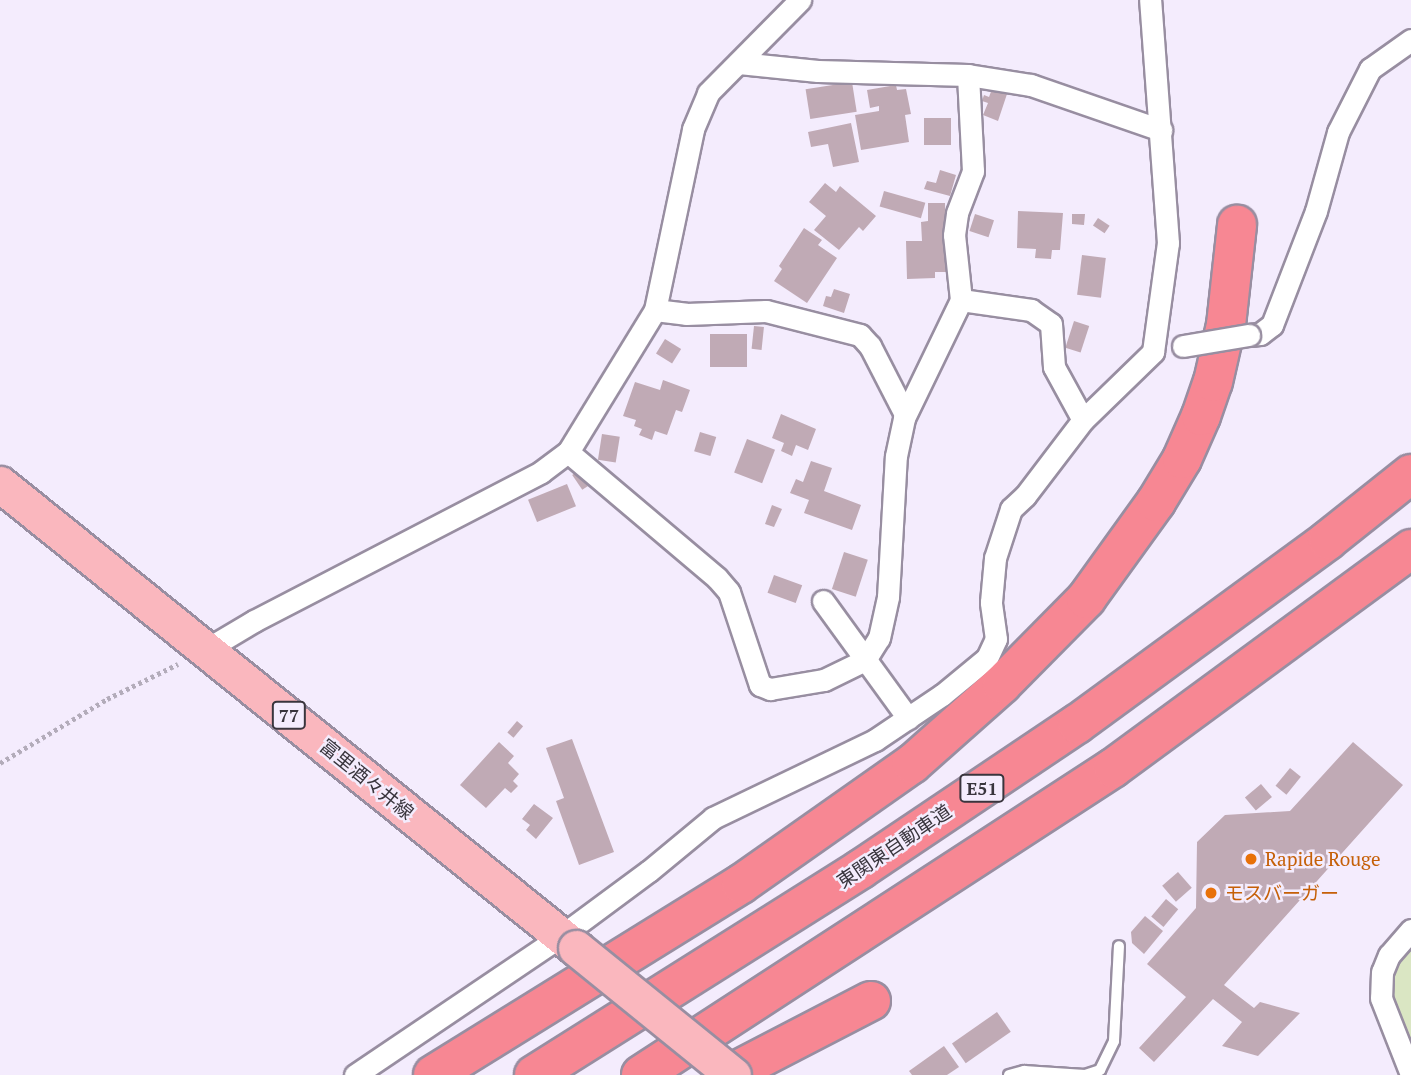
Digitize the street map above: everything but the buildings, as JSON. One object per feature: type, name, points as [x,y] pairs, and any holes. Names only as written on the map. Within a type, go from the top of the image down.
[{"type":"highway","points":[[433,1075],[741,884],[912,764],[1002,684],[1086,599],[1156,502],[1182,459],[1201,416],[1213,382],[1226,325],[1237,225]]},
{"type":"highway","name":"東関東自動車道","points":[[534,1075],[861,869],[1077,724],[1328,540],[1411,474]]},
{"type":"highway","points":[[641,1075],[1113,768],[1411,549]]},
{"type":"highway","points":[[731,1075],[871,1001]]},
{"type":"main road","name":"富里酒々井線","points":[[0,484],[731,1075]]},
{"type":"street","points":[[207,649],[254,621],[541,471],[568,452],[655,310],[693,129],[708,93],[800,0]]},
{"type":"street","points":[[1150,0],[1168,243],[1153,352]]},
{"type":"street","points":[[355,1075],[569,942],[713,818],[874,740],[908,718],[987,658],[996,639],[991,602],[995,558],[1011,509],[1025,496],[1083,420],[1153,352],[1260,334],[1272,325],[1316,211],[1338,132],[1370,69],[1411,40]]},
{"type":"street","points":[[739,64],[818,71],[968,75],[1031,85],[1161,130]]},
{"type":"street","points":[[568,452],[717,578],[729,592],[760,685],[770,689],[824,680],[866,660],[878,638],[888,597],[896,456],[905,414],[961,300],[954,235],[957,212],[971,184],[973,170],[968,75]]},
{"type":"street","points":[[961,300],[1031,310],[1051,324],[1054,368],[1083,420]]},
{"type":"street","points":[[655,310],[686,314],[766,311],[860,335],[870,346],[905,414]]},
{"type":"street","points":[[823,601],[908,718]]},
{"type":"street","points":[[1411,930],[1389,955],[1382,972],[1381,998],[1411,1074]]},
{"type":"lane","points":[[1009,1075],[1024,1072],[1085,1075],[1100,1070],[1114,1041],[1119,946]]},
{"type":"path","points":[[0,763],[107,699],[207,649]]},
{"type":"green space","points":[[1411,943],[1411,1048],[1392,999],[1389,975],[1394,959]]},
{"type":"place","name":"Rapide Rouge","points":[[1251,859]]},
{"type":"place","name":"モスバーガー","points":[[1211,893]]}]
